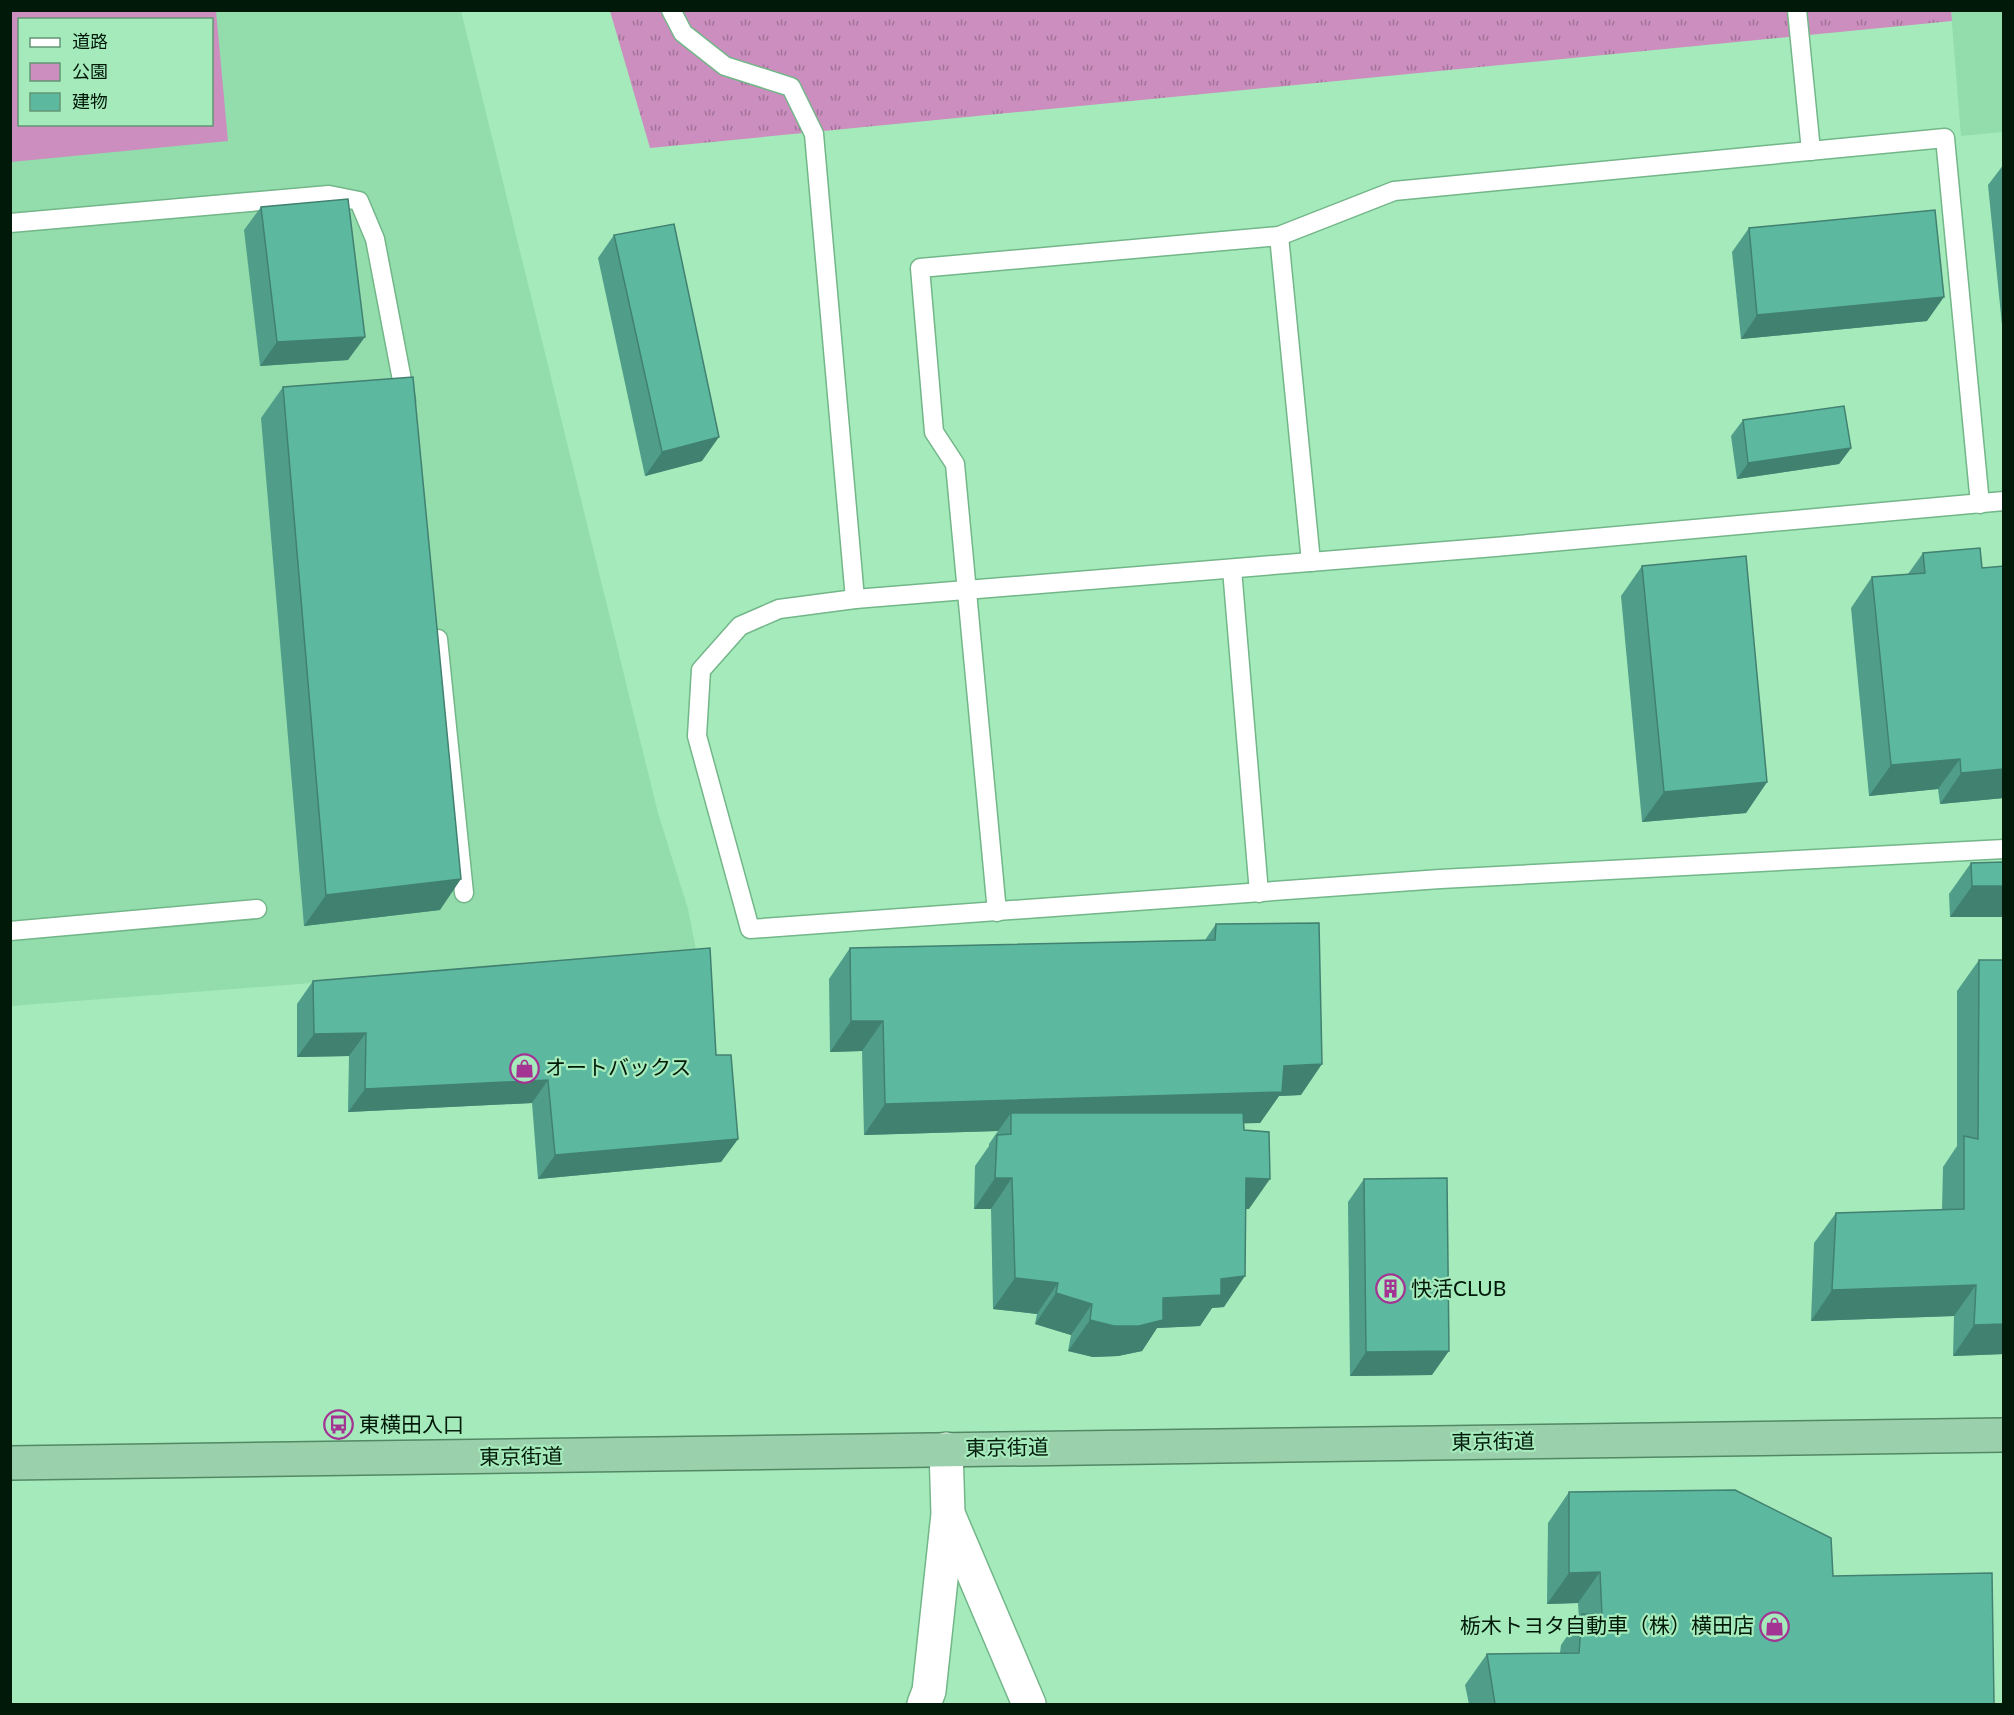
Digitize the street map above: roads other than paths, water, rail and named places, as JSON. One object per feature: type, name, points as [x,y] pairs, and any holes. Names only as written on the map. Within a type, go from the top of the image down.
[{"type":"highway","name":"東京街道","points":[[10,1463],[2004,1435]]},
{"type":"street","points":[[924,1704],[928,1690],[948,1514],[946,1449]]},
{"type":"street","points":[[948,1514],[1029,1704]]},
{"type":"lane","points":[[671,10],[683,33],[725,66],[791,87],[813,134],[855,599]]},
{"type":"lane","points":[[1797,10],[1810,151]]},
{"type":"lane","points":[[997,912],[969,590],[955,464],[934,432],[920,268],[1279,236],[1394,191],[1945,138],[1980,504]]},
{"type":"lane","points":[[10,223],[329,195],[358,201],[375,239],[409,414]]},
{"type":"lane","points":[[1279,236],[1311,562]]},
{"type":"lane","points":[[2004,501],[1232,569],[855,599],[779,609],[740,626],[701,670],[697,736],[750,929],[1452,879],[2004,849]]},
{"type":"lane","points":[[1232,569],[1259,892]]},
{"type":"lane","points":[[436,624],[464,893]]},
{"type":"lane","points":[[10,931],[257,909]]},
{"type":"place","name":"オートバックス","points":[[524,1068]]},
{"type":"place","name":"快活CLUB","points":[[1390,1289]]},
{"type":"place","name":"東横田入口","points":[[338,1425]]},
{"type":"place","name":"栃木トヨタ自動車（株）横田店","points":[[1775,1626]]}]
